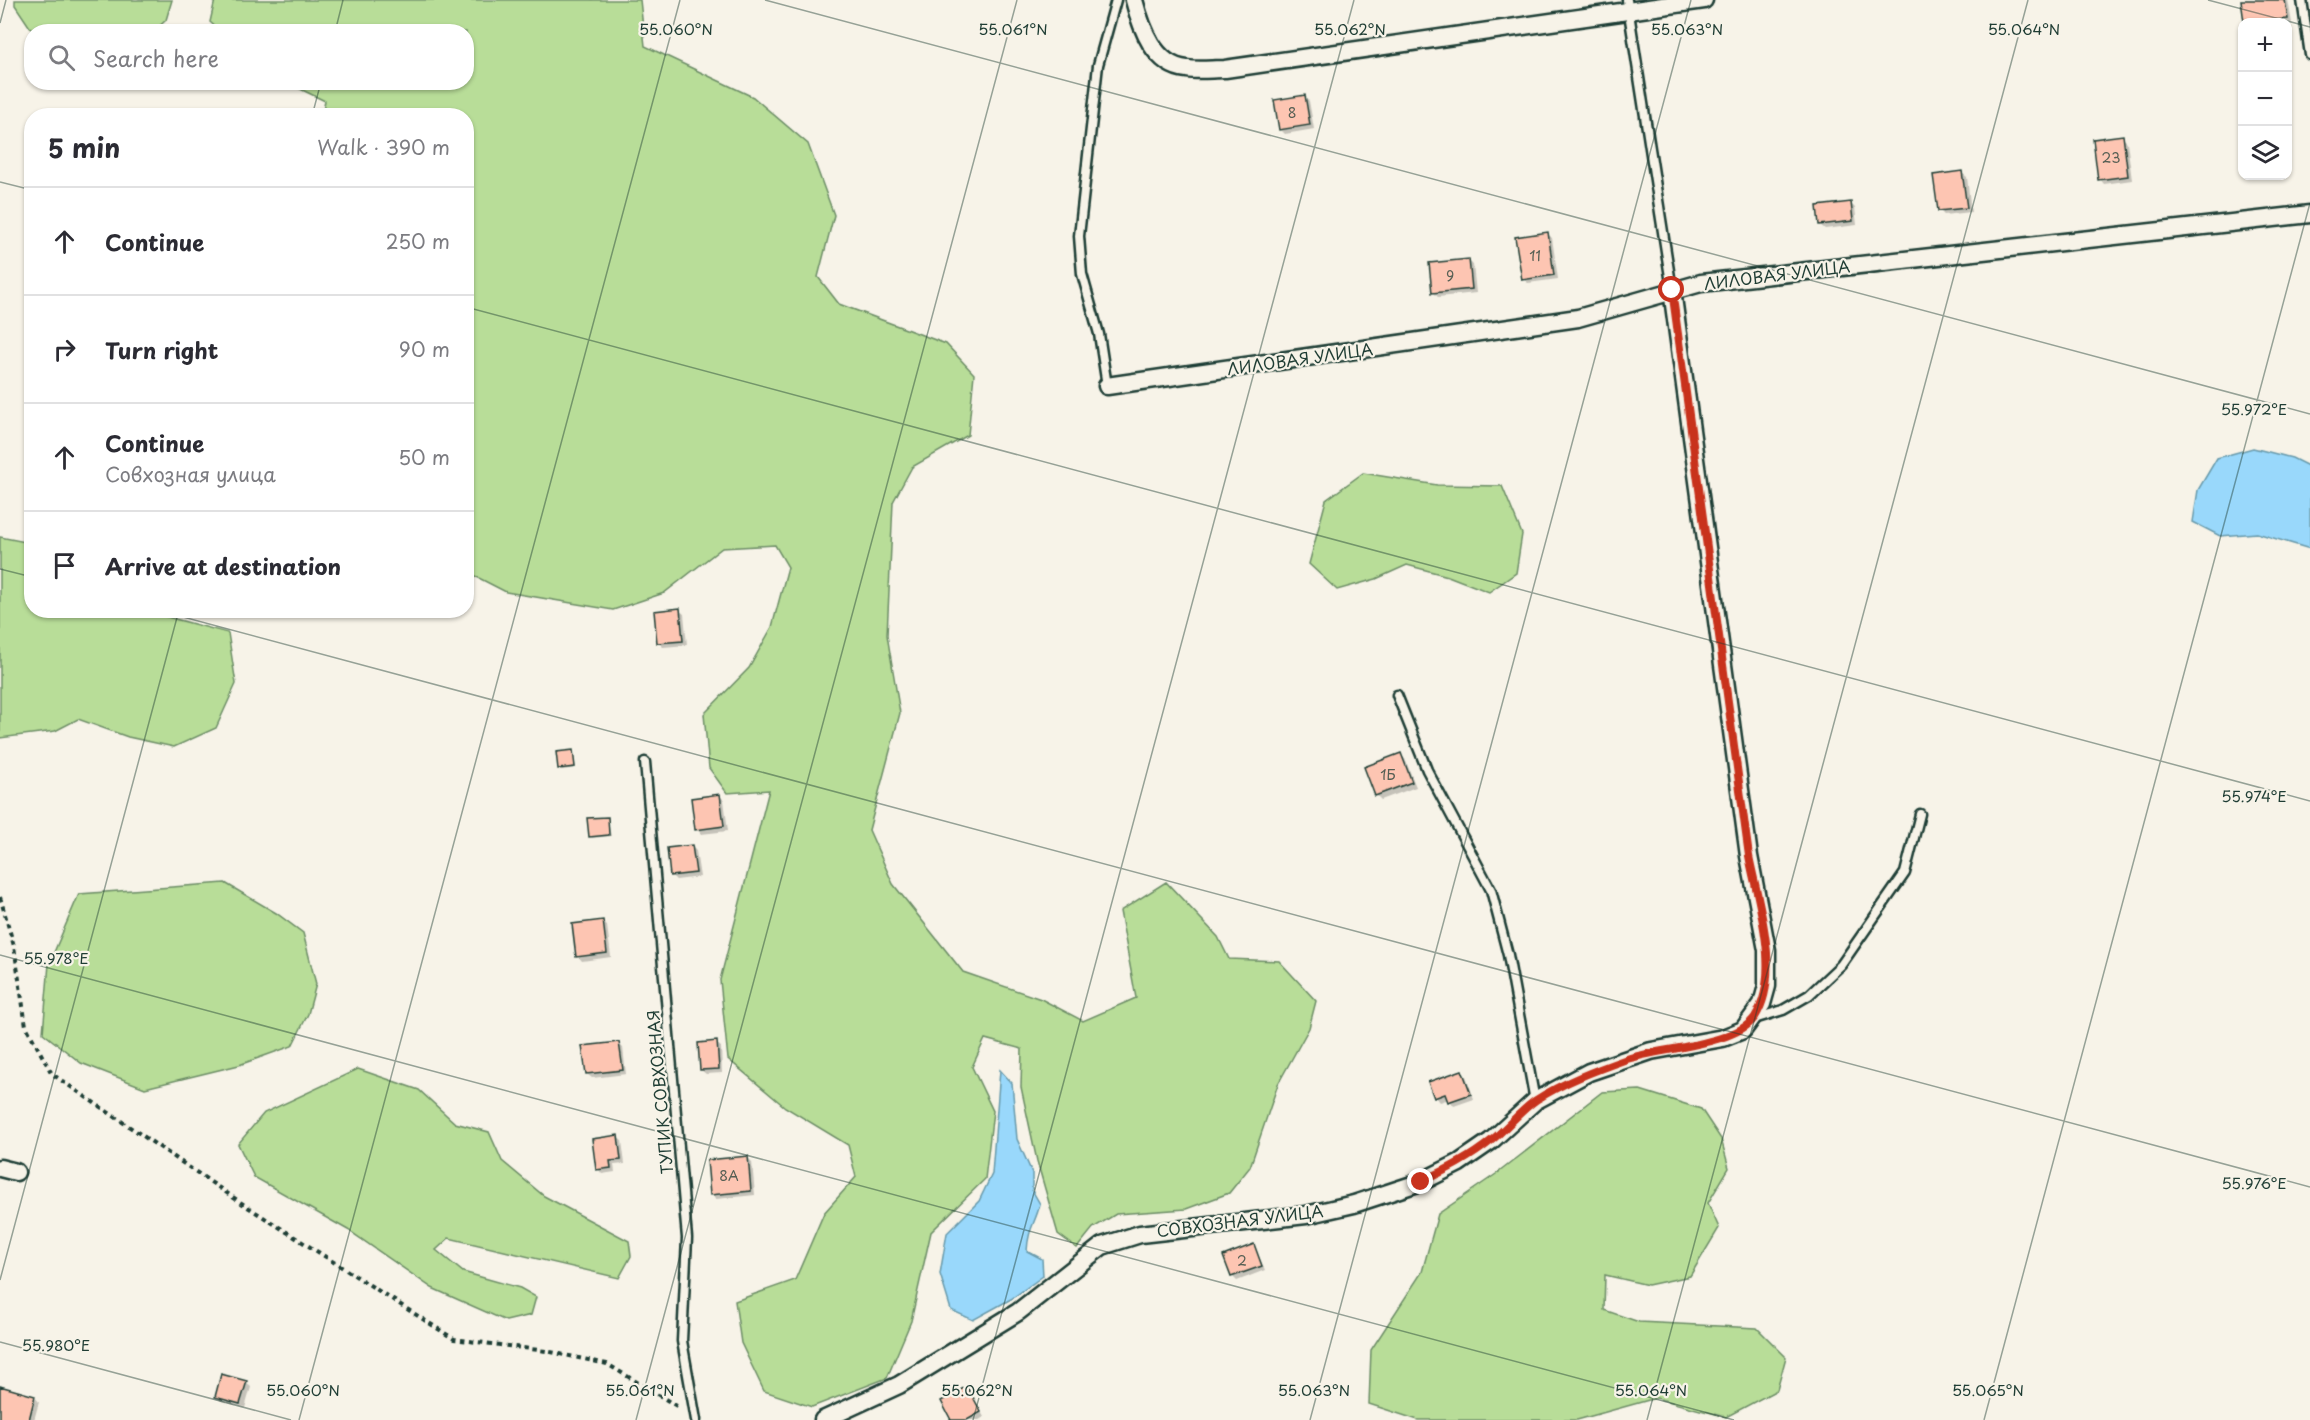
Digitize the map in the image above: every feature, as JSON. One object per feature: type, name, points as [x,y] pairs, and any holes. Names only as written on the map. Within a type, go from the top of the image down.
[{"type":"street","points":[[1134,0],[1140,23],[1157,53],[1172,65],[1186,69],[1225,69],[1628,6],[1704,0]]},
{"type":"street","name":"ЛИЛОВАЯ УЛИЦА","points":[[1107,386],[1578,318],[1701,283],[2310,214]]},
{"type":"street","points":[[1672,290],[1749,856],[1767,950],[1767,986],[1762,1004],[1753,1019]]},
{"type":"street","name":"СОВХОЗНАЯ УЛИЦА","points":[[823,1420],[899,1385],[1018,1312],[1102,1246],[1140,1234],[1306,1215],[1410,1186],[1460,1163],[1491,1141],[1535,1101],[1589,1072],[1651,1051],[1723,1038],[1743,1030],[1753,1019]]},
{"type":"lane","points":[[1107,386],[1099,333],[1082,274],[1079,236],[1098,65],[1116,0]]},
{"type":"lane","points":[[2302,0],[2310,55]]},
{"type":"lane","points":[[1628,6],[1672,290]]},
{"type":"lane","points":[[1396,695],[1427,770],[1491,890],[1508,955],[1535,1101]]},
{"type":"lane","name":"ТУПИК СОВХОЗНАЯ","points":[[645,762],[687,1238],[682,1341],[696,1419]]},
{"type":"lane","points":[[1753,1019],[1783,1010],[1809,995],[1841,965],[1905,873],[1920,813]]},
{"type":"path","points":[[0,897],[14,946],[26,1026],[52,1074],[243,1204],[454,1339],[546,1351],[607,1364],[696,1419]]},
{"type":"green space","points":[[15,0],[172,0],[166,20],[162,24],[28,24],[15,5]]},
{"type":"green space","points":[[215,0],[640,0],[645,46],[753,97],[808,144],[834,215],[818,277],[839,304],[946,344],[974,374],[968,435],[912,467],[893,502],[887,635],[900,713],[869,830],[893,884],[963,972],[1041,999],[1083,1021],[1136,998],[1120,911],[1166,882],[1218,937],[1229,959],[1279,961],[1316,1001],[1309,1028],[1278,1084],[1250,1167],[1229,1193],[1186,1209],[1116,1214],[1093,1228],[1077,1248],[1058,1234],[1037,1161],[1021,1087],[1022,1049],[985,1039],[972,1067],[993,1111],[985,1179],[931,1232],[911,1321],[887,1378],[812,1407],[764,1391],[741,1343],[735,1301],[795,1280],[824,1213],[856,1177],[848,1145],[785,1107],[728,1059],[720,980],[769,790],[727,793],[709,768],[704,714],[749,668],[772,627],[788,567],[775,545],[722,548],[664,593],[613,610],[506,592],[474,576],[474,108],[324,108],[325,101],[302,90],[474,90],[474,24],[212,24],[210,22]]},
{"type":"green space","points":[[1363,473],[1437,485],[1502,486],[1522,534],[1516,573],[1489,592],[1448,576],[1407,565],[1376,579],[1337,590],[1309,564],[1326,500]]},
{"type":"green space","points":[[0,537],[24,542],[24,618],[171,618],[228,633],[236,684],[216,728],[174,747],[128,737],[78,719],[55,731],[0,738]]},
{"type":"green space","points":[[225,883],[276,913],[303,933],[316,984],[308,1014],[292,1046],[239,1065],[145,1088],[81,1063],[43,1033],[49,964],[79,894]]},
{"type":"green space","points":[[358,1069],[419,1090],[455,1123],[489,1132],[502,1161],[544,1196],[629,1241],[631,1256],[619,1278],[449,1238],[436,1250],[463,1272],[520,1288],[536,1297],[531,1315],[506,1321],[432,1288],[348,1230],[254,1177],[238,1144],[264,1113]]},
{"type":"green space","points":[[1640,1090],[1701,1109],[1721,1139],[1729,1168],[1708,1203],[1719,1228],[1690,1276],[1648,1285],[1605,1275],[1604,1310],[1639,1322],[1757,1328],[1786,1357],[1777,1390],[1726,1417],[1656,1398],[1577,1420],[1418,1420],[1369,1404],[1371,1350],[1422,1272],[1438,1214],[1499,1172],[1602,1092]]},
{"type":"water","points":[[2253,448],[2292,458],[2310,467],[2310,549],[2257,533],[2220,536],[2193,522],[2198,490],[2217,458]]},
{"type":"water","points":[[1000,1070],[1012,1083],[1017,1139],[1032,1173],[1032,1190],[1040,1204],[1030,1232],[1027,1251],[1042,1259],[1043,1276],[1011,1299],[973,1320],[951,1310],[940,1274],[947,1233],[979,1201],[992,1174]]},
{"type":"building","points":[[2241,0],[2285,0],[2288,18],[2243,18]]},
{"type":"building","points":[[1305,95],[1310,125],[1279,130],[1274,100]]},
{"type":"building","points":[[2123,135],[2128,176],[2098,180],[2093,139]]},
{"type":"building","points":[[1962,171],[1967,208],[1938,211],[1933,175]]},
{"type":"building","points":[[1851,202],[1853,221],[1819,225],[1817,206]]},
{"type":"building","points":[[1548,232],[1554,275],[1522,280],[1515,237]]},
{"type":"building","points":[[1469,259],[1472,289],[1432,293],[1429,263]]},
{"type":"building","points":[[680,608],[683,641],[657,643],[654,611]]},
{"type":"building","points":[[573,750],[575,767],[558,769],[556,752]]},
{"type":"building","points":[[1401,753],[1412,782],[1375,796],[1364,767]]},
{"type":"building","points":[[720,794],[724,826],[695,830],[691,798]]},
{"type":"building","points":[[608,817],[609,835],[589,837],[587,818]]},
{"type":"building","points":[[692,845],[696,873],[670,876],[667,848]]},
{"type":"building","points":[[603,920],[607,953],[576,957],[572,924]]},
{"type":"building","points":[[717,1041],[719,1069],[700,1070],[698,1043]]},
{"type":"building","points":[[619,1042],[623,1070],[586,1074],[582,1046]]},
{"type":"building","points":[[1462,1070],[1471,1094],[1448,1102],[1445,1094],[1434,1098],[1428,1082]]},
{"type":"building","points":[[618,1135],[621,1160],[610,1161],[611,1168],[596,1170],[592,1139]]},
{"type":"building","points":[[748,1156],[751,1191],[710,1195],[707,1160]]},
{"type":"building","points":[[1254,1244],[1262,1266],[1231,1277],[1223,1256]]},
{"type":"building","points":[[221,1374],[247,1381],[240,1404],[215,1397]]},
{"type":"building","points":[[0,1386],[35,1396],[29,1420],[0,1420]]},
{"type":"building","points":[[967,1386],[981,1412],[967,1420],[951,1420],[941,1401]]},
{"type":"route","points":[[1421,1182],[1460,1163],[1491,1141],[1535,1101],[1589,1072],[1651,1051],[1723,1038],[1743,1030],[1762,1004],[1767,986],[1767,950],[1749,856],[1672,290]]}]
